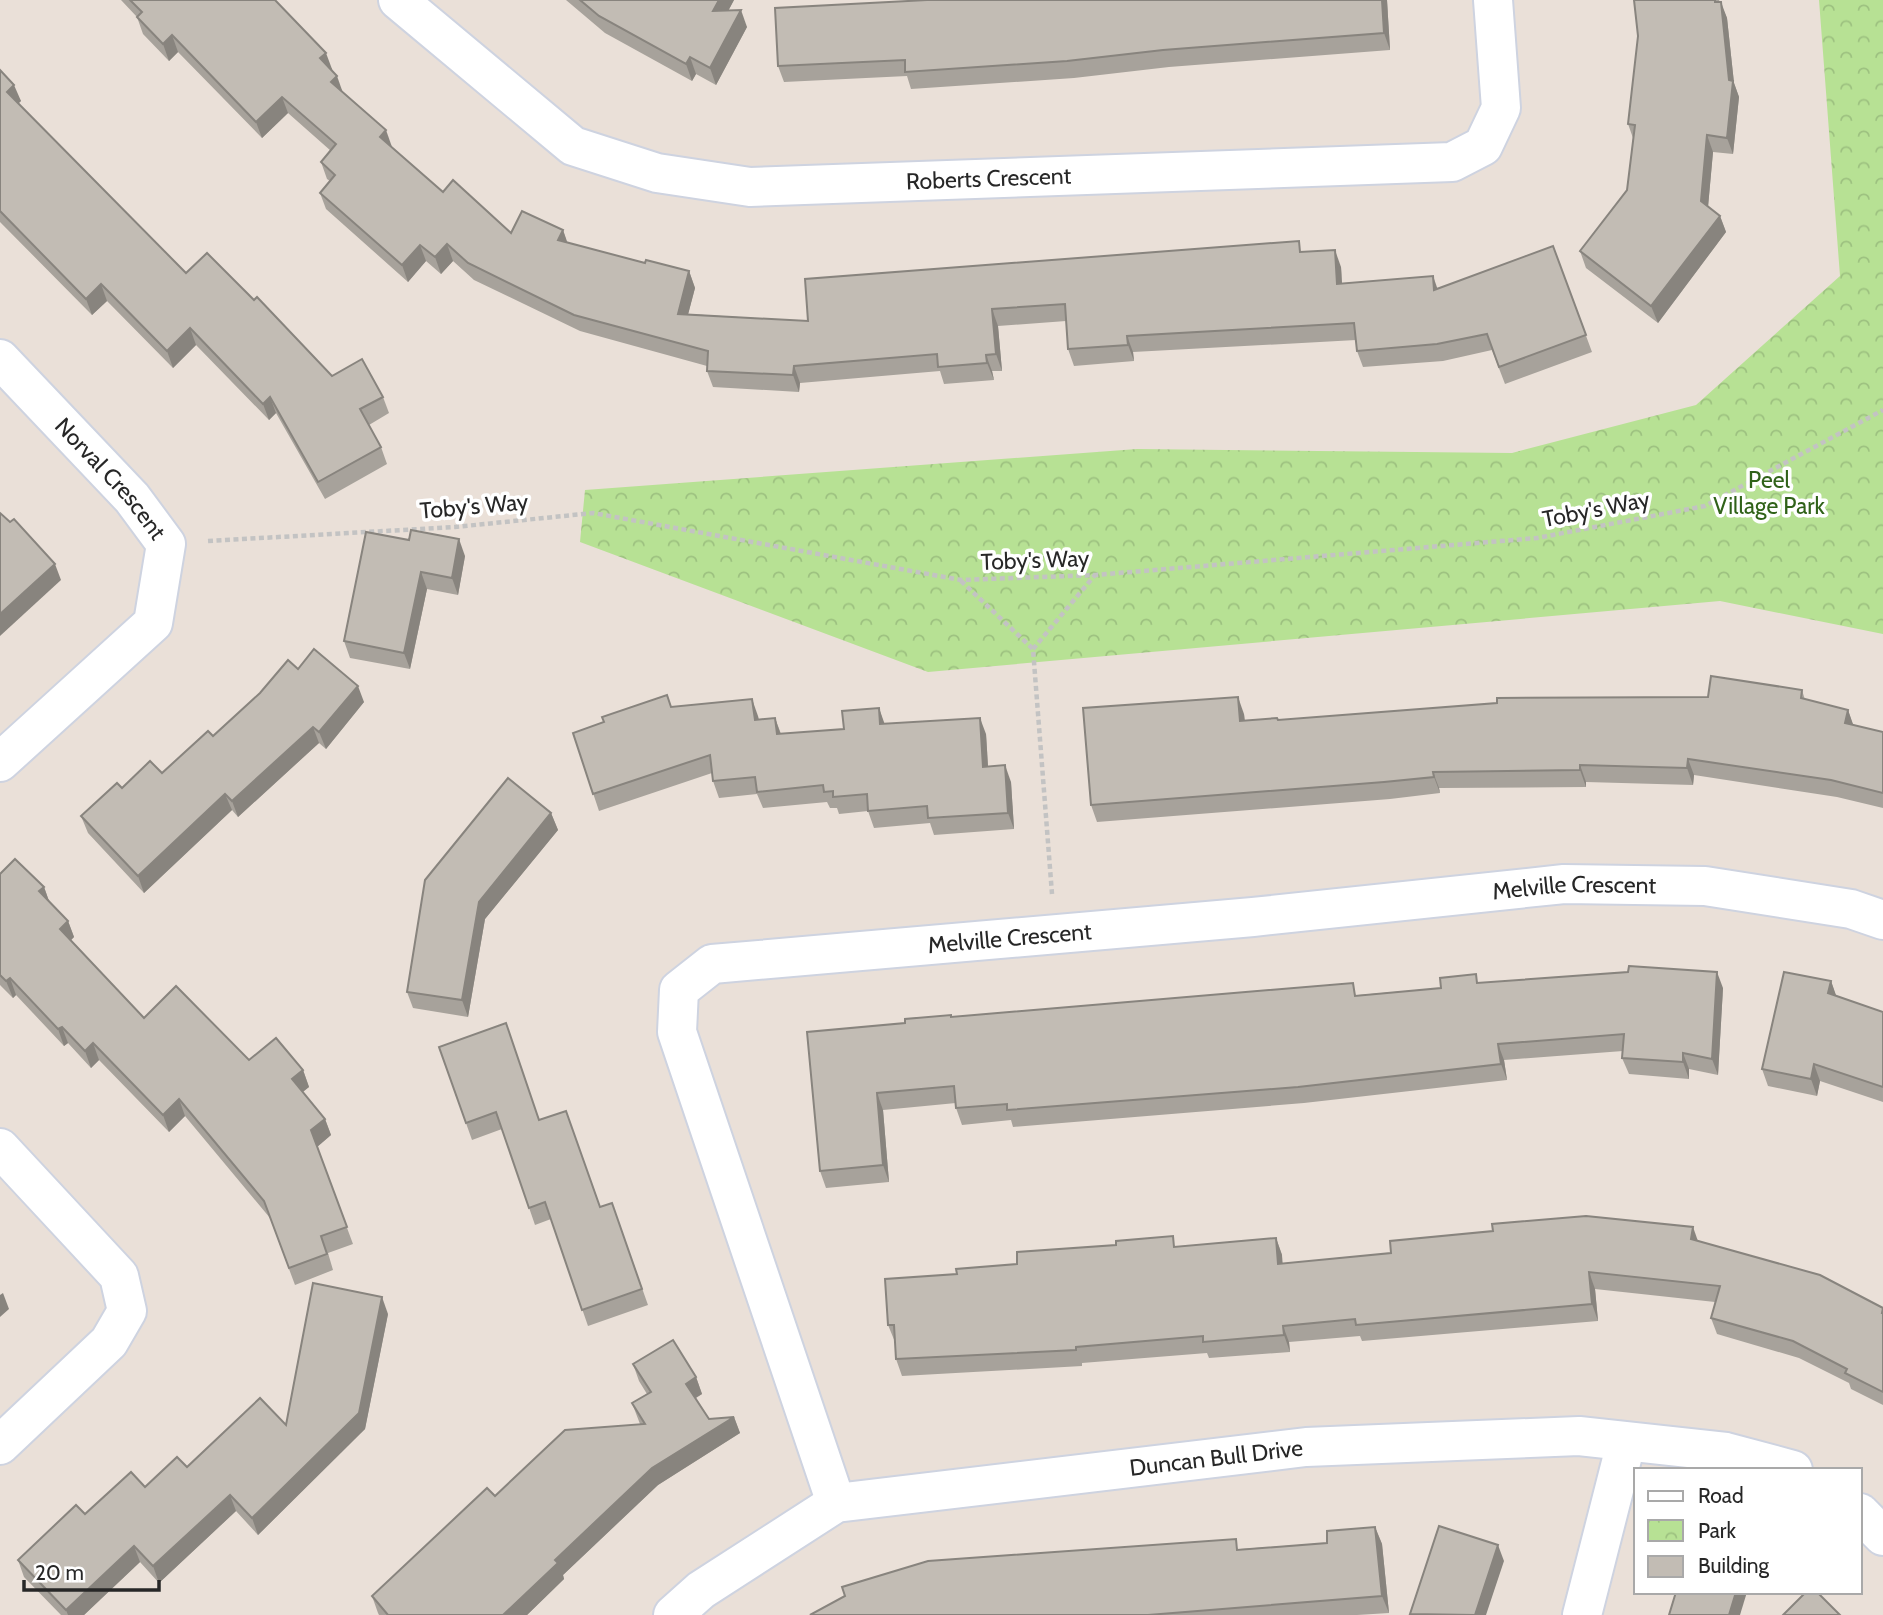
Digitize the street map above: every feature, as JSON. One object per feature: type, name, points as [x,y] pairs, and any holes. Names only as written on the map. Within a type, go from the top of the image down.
[{"type":"street","name":"Roberts Crescent","points":[[398,0],[573,146],[657,173],[750,187],[1452,162],[1482,146],[1501,108],[1493,0]]},
{"type":"street","name":"Norval Crescent","points":[[0,359],[132,498],[166,544],[153,623],[0,762]]},
{"type":"street","name":"Melville Crescent","points":[[836,1503],[677,1032],[679,990],[712,964],[1253,917],[1564,884],[1705,886],[1851,909],[1883,920]]},
{"type":"street","points":[[0,1148],[119,1276],[127,1311],[109,1342],[0,1445]]},
{"type":"street","name":"Duncan Bull Drive","points":[[673,1615],[701,1590],[836,1503],[1306,1447],[1579,1436],[1726,1452],[1786,1468]]},
{"type":"street","points":[[1582,1615],[1626,1443]]},
{"type":"street","points":[[1862,1515],[1883,1536]]},
{"type":"path","name":"Toby's Way","points":[[166,544],[455,527],[593,513],[961,580],[1095,575],[1537,538],[1705,506],[1883,411]]},
{"type":"path","points":[[1033,649],[1095,575]]},
{"type":"path","points":[[961,580],[1033,649],[1056,933]]},
{"type":"green space","name":"Peel Village Park","points":[[1819,0],[1883,0],[1883,634],[1720,601],[928,672],[580,542],[585,490],[1137,449],[1512,453],[1696,405],[1840,276]]},
{"type":"building","points":[[130,0],[275,0],[326,53],[320,58],[337,76],[331,82],[386,130],[380,137],[443,192],[453,180],[511,233],[522,211],[563,230],[558,240],[645,263],[646,260],[689,271],[678,314],[808,321],[805,279],[1299,241],[1300,252],[1335,250],[1337,284],[1433,276],[1434,290],[1553,246],[1586,335],[1499,367],[1487,334],[1437,344],[1357,351],[1354,323],[1127,336],[1128,345],[1068,349],[1065,304],[992,309],[996,354],[986,355],[987,363],[938,367],[937,354],[794,366],[793,375],[707,371],[708,351],[574,315],[468,263],[447,244],[435,257],[420,245],[402,265],[320,193],[335,175],[321,162],[336,144],[282,97],[256,122],[172,35],[163,44],[137,17],[142,12]]},
{"type":"building","points":[[580,0],[719,0],[713,11],[741,10],[710,68],[690,57],[686,64],[599,16]]},
{"type":"building","points":[[927,0],[1382,0],[1384,33],[1163,50],[1067,61],[905,72],[905,60],[778,66],[775,8]]},
{"type":"building","points":[[1634,0],[1721,2],[1729,80],[1733,81],[1727,138],[1707,135],[1701,201],[1720,216],[1651,306],[1580,251],[1627,190],[1635,125],[1628,124],[1638,36]]},
{"type":"building","points":[[0,70],[14,85],[7,92],[186,273],[207,253],[254,300],[257,297],[332,376],[362,359],[383,397],[360,409],[381,447],[318,482],[270,397],[263,404],[190,328],[167,351],[101,284],[86,299],[0,211]]},
{"type":"building","points":[[0,513],[10,522],[14,519],[55,564],[0,614]]},
{"type":"building","points":[[411,530],[459,539],[452,578],[421,572],[404,653],[344,641],[366,532],[409,540]]},
{"type":"building","points":[[314,649],[358,686],[319,732],[313,727],[232,801],[225,794],[138,876],[81,816],[117,783],[122,788],[150,761],[162,773],[208,731],[213,736],[260,693],[288,660],[298,669]]},
{"type":"building","points":[[1711,676],[1802,690],[1801,698],[1848,710],[1845,723],[1883,732],[1883,793],[1831,780],[1688,759],[1687,768],[1580,765],[1580,770],[1433,772],[1434,777],[1384,782],[1091,805],[1083,708],[1238,697],[1240,721],[1278,720],[1497,703],[1497,698],[1708,697]]},
{"type":"building","points":[[667,695],[671,707],[752,699],[755,720],[775,718],[777,734],[844,729],[842,711],[879,708],[880,724],[980,718],[983,767],[1005,765],[1008,813],[928,818],[927,806],[868,811],[867,794],[833,797],[833,791],[824,792],[823,785],[757,792],[755,777],[713,781],[710,755],[593,794],[573,733],[604,722],[602,717]]},
{"type":"building","points":[[508,778],[551,813],[479,902],[462,1000],[407,992],[425,880]]},
{"type":"building","points":[[15,859],[44,887],[39,891],[68,921],[60,929],[144,1018],[176,986],[249,1060],[276,1038],[303,1070],[292,1079],[325,1119],[311,1130],[347,1227],[321,1236],[327,1254],[289,1268],[264,1201],[179,1099],[163,1115],[93,1043],[85,1051],[62,1027],[58,1029],[10,978],[6,981],[0,975],[0,874]]},
{"type":"building","points":[[1629,966],[1717,972],[1712,1059],[1683,1053],[1683,1062],[1622,1058],[1624,1034],[1498,1044],[1501,1064],[1298,1087],[1007,1110],[1007,1104],[956,1108],[954,1086],[877,1093],[883,1165],[820,1171],[807,1032],[905,1023],[905,1019],[1353,983],[1355,996],[1441,988],[1440,978],[1476,974],[1477,983],[1628,972]]},
{"type":"building","points":[[1784,972],[1831,981],[1828,993],[1883,1012],[1883,1087],[1814,1064],[1811,1079],[1762,1069]]},
{"type":"building","points":[[506,1023],[539,1120],[566,1111],[600,1207],[612,1203],[642,1289],[582,1310],[545,1202],[529,1208],[496,1112],[466,1123],[439,1047]]},
{"type":"building","points":[[1586,1216],[1693,1227],[1691,1239],[1820,1275],[1883,1308],[1883,1392],[1845,1373],[1847,1369],[1793,1341],[1711,1318],[1720,1286],[1589,1272],[1592,1304],[1356,1325],[1355,1319],[1283,1326],[1284,1335],[1203,1342],[1203,1336],[1076,1347],[1076,1350],[896,1359],[894,1325],[888,1325],[885,1279],[957,1274],[956,1269],[1017,1264],[1017,1252],[1116,1245],[1116,1241],[1173,1236],[1174,1247],[1276,1238],[1278,1264],[1391,1253],[1390,1241],[1493,1231],[1492,1224]]},
{"type":"building","points":[[313,1283],[382,1297],[359,1413],[252,1518],[230,1495],[153,1566],[134,1546],[66,1610],[18,1560],[76,1505],[85,1514],[131,1472],[145,1487],[177,1457],[187,1467],[260,1398],[286,1425]]},
{"type":"building","points":[[673,1340],[696,1377],[686,1384],[709,1419],[734,1417],[652,1468],[555,1560],[558,1563],[503,1615],[388,1615],[372,1596],[487,1488],[495,1496],[565,1430],[645,1424],[632,1403],[651,1392],[633,1364]]},
{"type":"building","points":[[1439,1526],[1498,1545],[1475,1615],[1410,1614]]},
{"type":"building","points":[[1375,1527],[1382,1596],[1148,1615],[810,1615],[845,1596],[842,1587],[928,1561],[1236,1539],[1237,1550],[1327,1543],[1327,1531]]},
{"type":"building","points":[[1675,1594],[1735,1594],[1729,1615],[1669,1615]]},
{"type":"building","points":[[1804,1594],[1819,1594],[1840,1615],[1783,1615]]}]
